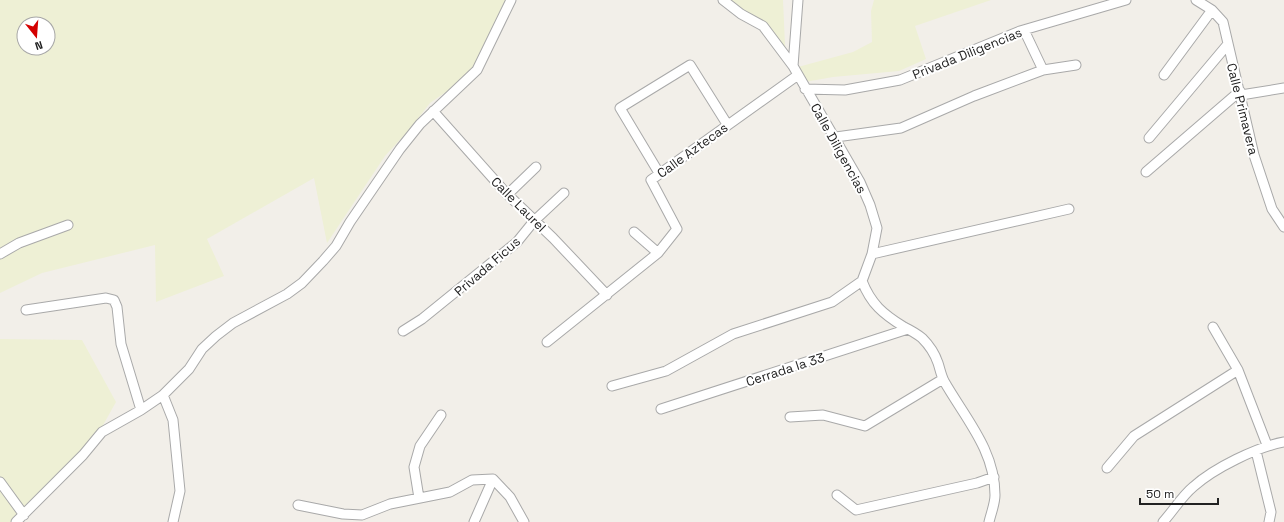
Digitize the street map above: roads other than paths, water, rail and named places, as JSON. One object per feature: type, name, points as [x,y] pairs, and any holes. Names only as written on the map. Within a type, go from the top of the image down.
[{"type":"street","points":[[16,522],[83,455],[102,432],[141,410],[163,395],[189,369],[202,349],[216,336],[233,323],[287,294],[302,283],[323,261],[336,246],[382,173],[420,124],[477,70],[511,0]]},
{"type":"street","name":"Calle Diligencias","points":[[723,0],[741,14],[763,26],[798,74],[805,89],[836,137],[860,182],[870,205],[877,228],[872,254],[862,281]]},
{"type":"street","points":[[793,66],[798,0]]},
{"type":"street","name":"Privada Diligencias","points":[[805,89],[845,90],[900,80],[1024,30],[1126,0]]},
{"type":"street","name":"Calle Primavera","points":[[1196,0],[1212,10],[1223,22],[1251,145],[1272,209],[1284,227]]},
{"type":"street","points":[[1164,75],[1212,10]]},
{"type":"street","points":[[1024,30],[1043,70]]},
{"type":"street","points":[[1149,138],[1228,44]]},
{"type":"street","points":[[659,173],[620,108],[690,65],[727,124]]},
{"type":"street","points":[[836,137],[901,128],[974,96],[1043,70],[1076,65]]},
{"type":"street","name":"Calle Aztecas","points":[[547,342],[658,253],[677,229],[651,180],[798,74]]},
{"type":"street","points":[[1146,172],[1240,93],[1284,88]]},
{"type":"street","name":"Calle Laurel","points":[[433,112],[508,194],[607,295]]},
{"type":"street","points":[[508,194],[536,167]]},
{"type":"street","name":"Privada Ficus","points":[[403,331],[422,319],[463,287],[517,242],[534,221],[564,193]]},
{"type":"street","points":[[872,254],[1069,209]]},
{"type":"street","points":[[0,254],[19,244],[68,225]]},
{"type":"street","points":[[634,232],[658,253]]},
{"type":"street","points":[[612,386],[666,371],[733,334],[832,302],[862,281],[867,295],[876,306],[921,337],[932,349],[943,379],[972,423],[985,449],[994,477],[995,497],[989,522]]},
{"type":"street","points":[[26,310],[106,298],[114,300],[117,307],[121,344],[141,410]]},
{"type":"street","points":[[1213,326],[1238,370],[1267,445]]},
{"type":"street","name":"Cerrada la 33","points":[[662,409],[908,329]]},
{"type":"street","points":[[1108,468],[1134,436],[1238,370]]},
{"type":"street","points":[[790,417],[823,415],[865,426],[943,379]]},
{"type":"street","points":[[163,395],[173,420],[180,492],[173,522]]},
{"type":"street","points":[[419,498],[414,467],[420,446],[441,416]]},
{"type":"street","points":[[1163,522],[1192,488],[1206,476],[1267,445],[1284,442]]},
{"type":"street","points":[[1256,451],[1271,512],[1269,522]]},
{"type":"street","points":[[837,495],[856,510],[977,483],[994,477]]},
{"type":"street","points":[[474,522],[493,479]]},
{"type":"street","points":[[298,505],[343,514],[362,515],[390,504],[450,492],[472,480],[493,479],[510,496],[524,522]]},
{"type":"street","points":[[0,482],[24,515]]}]
